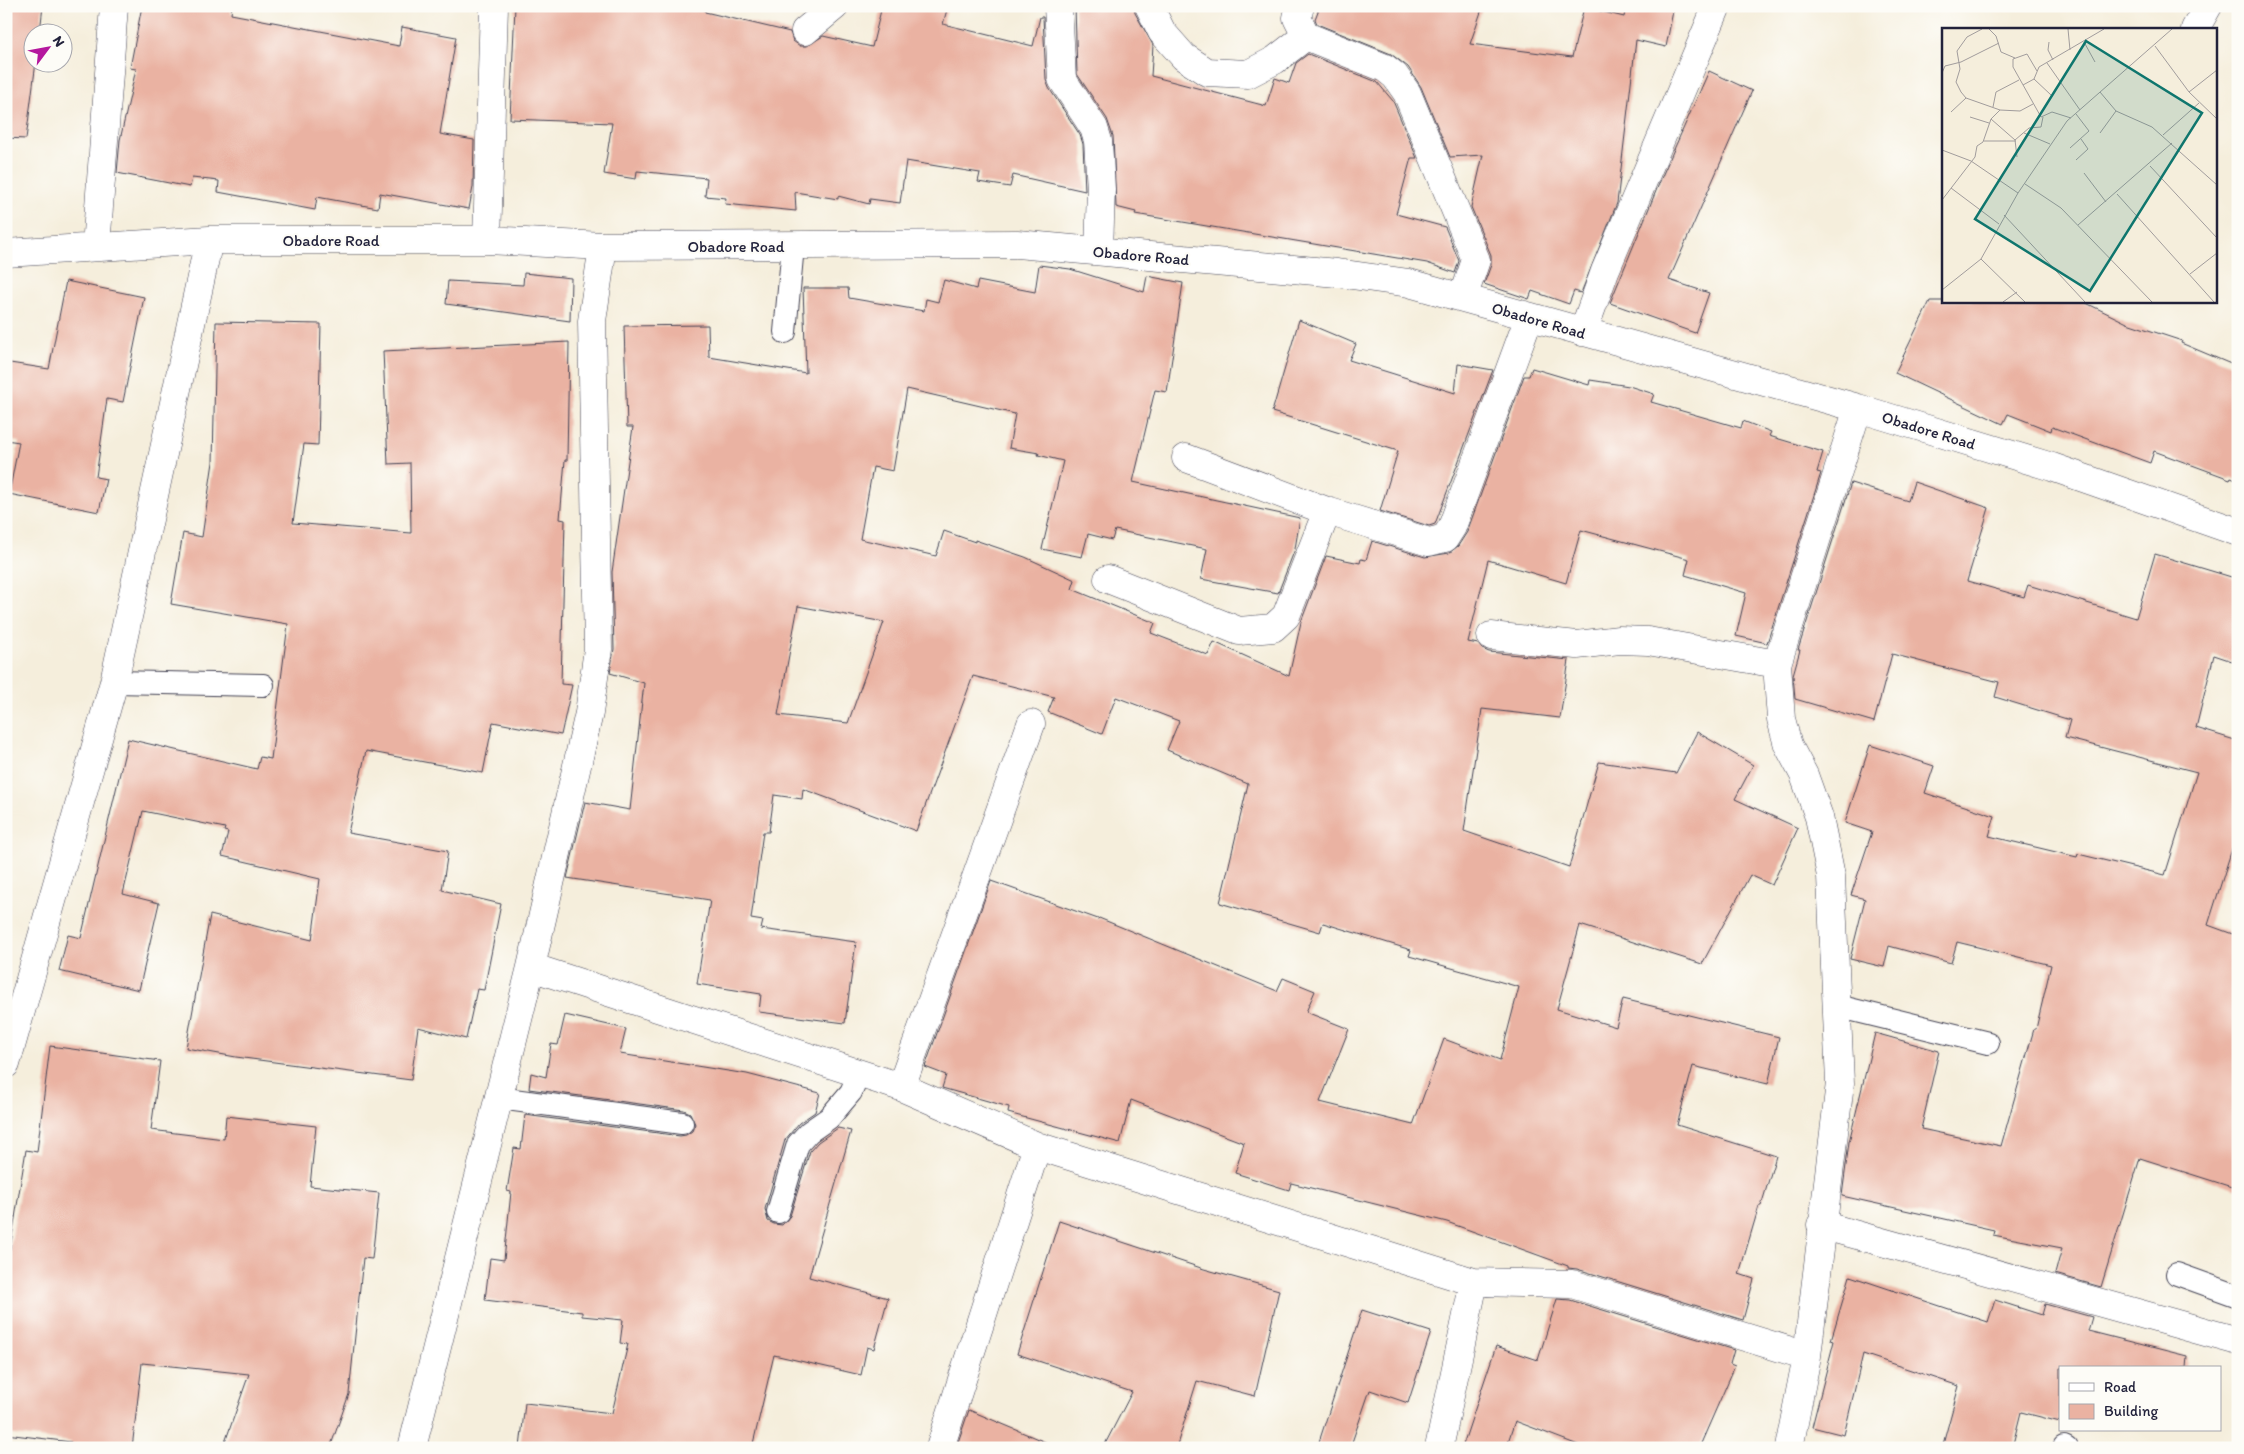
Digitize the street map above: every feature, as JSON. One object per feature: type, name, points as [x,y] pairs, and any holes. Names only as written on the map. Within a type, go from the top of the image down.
[{"type":"street","points":[[96,247],[114,6]]},
{"type":"street","points":[[487,240],[494,6]]},
{"type":"street","points":[[805,31],[836,6]]},
{"type":"street","points":[[1058,6],[1062,79],[1070,94],[1094,128],[1098,142],[1101,189],[1099,251]]},
{"type":"street","points":[[1149,6],[1162,32],[1173,45],[1184,57],[1207,72],[1248,74],[1275,60],[1306,36]]},
{"type":"street","points":[[1300,6],[1297,18],[1306,36],[1385,68],[1395,76],[1407,93],[1476,260],[1463,298]]},
{"type":"street","points":[[1583,332],[1605,271],[1718,6]]},
{"type":"street","points":[[2196,28],[2208,6]]},
{"type":"street","points":[[6,1064],[114,682],[209,240]]},
{"type":"street","name":"Obadore Road","points":[[6,253],[209,240],[487,240],[603,246],[1017,244],[1337,273],[1409,283],[1858,408],[2052,466],[2238,532]]},
{"type":"street","points":[[412,1448],[531,966],[589,713],[598,649],[592,321],[603,246]]},
{"type":"street","points":[[1186,458],[1327,511],[1429,542],[1445,538],[1452,526],[1529,316]]},
{"type":"street","points":[[1789,1448],[1807,1356],[1821,1225],[1840,1084],[1831,876],[1819,817],[1804,775],[1788,744],[1781,720],[1777,664],[1858,408]]},
{"type":"street","points":[[1108,579],[1239,631],[1273,628],[1286,616],[1327,511]]},
{"type":"street","points":[[1491,636],[1577,645],[1619,640],[1648,641],[1777,664]]},
{"type":"street","points":[[901,1088],[1030,724]]},
{"type":"street","points":[[531,966],[901,1088],[1037,1146],[1474,1282],[1572,1284],[1807,1356]]},
{"type":"street","points":[[940,1448],[1037,1146]]},
{"type":"street","points":[[1821,1225],[2238,1342]]},
{"type":"street","points":[[1439,1448],[1474,1282]]},
{"type":"lane","points":[[785,332],[793,246]]},
{"type":"lane","points":[[114,682],[263,685]]},
{"type":"lane","points":[[1837,1006],[1988,1043]]},
{"type":"lane","points":[[778,1212],[798,1144],[809,1132],[829,1118],[851,1092],[859,1074]]},
{"type":"lane","points":[[499,1098],[682,1123]]},
{"type":"lane","points":[[2177,1274],[2238,1296]]},
{"type":"building","points":[[6,6],[43,6],[41,22],[22,22],[22,72],[35,72],[26,139],[6,138]]},
{"type":"building","points":[[142,6],[232,6],[231,14],[399,46],[402,27],[456,37],[440,134],[474,140],[473,187],[469,209],[380,193],[378,208],[317,197],[315,210],[218,192],[219,181],[192,178],[190,187],[117,173],[120,140],[136,69],[130,68]]},
{"type":"building","points":[[515,6],[705,6],[705,12],[790,32],[793,41],[800,46],[807,46],[823,36],[872,47],[882,6],[948,6],[943,24],[1033,46],[1040,17],[1043,17],[1046,80],[1049,88],[1080,135],[1083,144],[1085,191],[1013,175],[1010,187],[978,182],[980,173],[906,161],[900,203],[870,199],[869,204],[838,196],[838,199],[795,192],[796,211],[725,204],[726,198],[705,196],[707,178],[637,171],[636,179],[604,174],[612,123],[510,119]]},
{"type":"building","points":[[1075,6],[1134,6],[1135,13],[1153,45],[1151,76],[1266,106],[1275,78],[1289,83],[1296,63],[1308,54],[1377,82],[1393,101],[1417,158],[1411,158],[1396,214],[1445,227],[1459,261],[1455,273],[1427,263],[1135,214],[1136,212],[1116,207],[1113,136],[1107,119],[1077,74]]},
{"type":"building","points":[[1320,6],[1483,6],[1470,44],[1572,57],[1584,7],[1624,17],[1626,6],[1674,6],[1666,47],[1636,40],[1617,203],[1581,293],[1574,291],[1569,304],[1532,291],[1529,299],[1484,284],[1491,265],[1491,255],[1471,207],[1483,155],[1450,157],[1421,87],[1408,67],[1391,54],[1317,24],[1315,19]]},
{"type":"building","points":[[1709,71],[1752,91],[1669,280],[1709,293],[1695,333],[1610,303],[1663,174]]},
{"type":"building","points":[[1039,265],[1070,269],[1144,292],[1147,276],[1183,283],[1167,392],[1155,390],[1133,482],[1300,518],[1295,549],[1278,593],[1201,579],[1207,549],[1115,530],[1112,540],[1088,534],[1082,557],[1042,549],[1063,461],[1038,455],[1039,453],[1009,448],[1015,414],[907,389],[893,471],[873,467],[860,539],[936,556],[944,531],[975,542],[975,540],[1025,557],[1075,580],[1072,589],[1155,623],[1151,633],[1208,655],[1214,642],[1289,676],[1301,622],[1326,556],[1360,563],[1361,559],[1366,560],[1372,541],[1425,557],[1449,553],[1458,546],[1467,532],[1524,376],[1529,376],[1532,368],[1589,385],[1590,380],[1629,386],[1654,394],[1651,402],[1741,428],[1743,421],[1771,432],[1769,436],[1823,452],[1817,472],[1821,473],[1767,643],[1736,636],[1746,593],[1685,575],[1689,559],[1581,530],[1566,583],[1488,560],[1468,642],[1478,644],[1482,649],[1489,652],[1569,660],[1560,718],[1482,709],[1464,831],[1569,867],[1599,762],[1676,773],[1697,732],[1753,765],[1735,799],[1798,828],[1772,885],[1750,875],[1702,964],[1580,925],[1557,1009],[1616,1027],[1623,999],[1779,1037],[1768,1084],[1693,1066],[1677,1125],[1776,1156],[1739,1274],[1754,1279],[1743,1320],[1577,1269],[1568,1268],[1568,1266],[1447,1222],[1291,1183],[1289,1190],[1235,1173],[1244,1143],[1131,1100],[1120,1143],[1008,1113],[1009,1107],[942,1088],[946,1075],[925,1067],[991,881],[1099,918],[1277,991],[1283,978],[1315,991],[1306,1012],[1349,1029],[1320,1102],[1413,1125],[1444,1039],[1500,1060],[1519,987],[1409,956],[1411,950],[1323,923],[1320,932],[1220,903],[1248,784],[1167,750],[1179,721],[1116,697],[1102,734],[1048,712],[1054,697],[973,676],[916,831],[803,789],[802,799],[774,795],[769,832],[763,832],[751,919],[763,921],[761,929],[856,942],[845,1023],[759,1012],[761,994],[697,984],[710,900],[567,878],[585,802],[630,810],[644,683],[610,673],[614,649],[612,572],[633,427],[627,427],[624,326],[708,325],[709,357],[806,373],[803,288],[848,288],[849,298],[924,311],[926,299],[938,302],[944,280],[976,289],[978,281],[1035,292]],"holes":[[[798,606],[884,622],[848,723],[778,715]]]},
{"type":"building","points":[[524,273],[571,278],[570,321],[446,304],[448,281],[523,285]]},
{"type":"building","points":[[66,281],[144,297],[123,402],[107,399],[96,477],[106,479],[99,512],[9,494],[19,442],[6,440],[6,387],[10,363],[49,369]]},
{"type":"building","points":[[1930,301],[2084,302],[2127,323],[2182,341],[2181,343],[2238,367],[2238,480],[2231,477],[2230,479],[2154,451],[2150,463],[2052,427],[2051,431],[2008,414],[2003,424],[1895,373]]},
{"type":"building","points":[[1299,320],[1356,344],[1349,360],[1455,393],[1458,364],[1493,370],[1435,524],[1429,526],[1380,511],[1398,451],[1272,412]]},
{"type":"building","points":[[216,322],[321,324],[318,445],[304,444],[293,523],[411,533],[410,463],[388,464],[383,351],[569,342],[567,460],[565,460],[560,519],[565,520],[561,684],[572,685],[561,735],[493,722],[483,773],[366,751],[348,833],[448,851],[442,890],[501,904],[484,990],[477,989],[466,1039],[418,1027],[411,1080],[236,1057],[186,1048],[210,915],[312,940],[320,879],[222,856],[228,832],[224,831],[225,828],[143,811],[123,894],[159,903],[139,990],[59,971],[68,935],[81,938],[128,739],[257,769],[260,757],[271,759],[288,624],[171,604],[183,533],[202,537],[213,462]]},
{"type":"building","points":[[1914,482],[1989,508],[1967,581],[2024,597],[2028,585],[2136,618],[2155,554],[2238,579],[2238,663],[2214,655],[2196,728],[2238,741],[2238,830],[2208,925],[2238,936],[2238,1189],[2140,1158],[2101,1287],[2055,1274],[2062,1248],[1993,1235],[1994,1230],[1842,1196],[1849,1142],[1875,1033],[1939,1051],[1921,1129],[2001,1146],[2034,1029],[2036,1029],[2051,965],[1957,942],[1951,963],[1889,946],[1884,967],[1850,959],[1865,899],[1851,895],[1872,832],[1845,823],[1870,745],[1934,766],[1925,793],[1995,816],[1989,836],[2077,857],[2078,854],[2165,875],[2197,772],[2065,738],[2070,720],[1995,697],[1999,682],[1892,654],[1874,722],[1795,699],[1793,675],[1800,650],[1798,650],[1851,483],[1908,501]]},
{"type":"building","points":[[565,1015],[626,1029],[620,1054],[747,1074],[820,1093],[815,1112],[799,1123],[785,1140],[765,1209],[768,1221],[774,1224],[782,1225],[790,1216],[810,1151],[818,1142],[838,1128],[851,1131],[809,1277],[888,1298],[874,1349],[867,1347],[861,1375],[774,1355],[752,1448],[520,1448],[525,1403],[612,1413],[628,1344],[620,1343],[623,1320],[582,1316],[582,1312],[485,1300],[490,1258],[504,1260],[511,1192],[507,1191],[514,1148],[521,1149],[525,1115],[680,1136],[692,1131],[695,1124],[690,1113],[684,1110],[529,1089],[531,1073],[546,1077],[551,1044],[558,1045]]},
{"type":"building","points":[[50,1046],[160,1061],[151,1130],[224,1139],[226,1116],[316,1126],[310,1186],[379,1193],[372,1259],[363,1258],[349,1394],[330,1448],[223,1448],[249,1374],[142,1363],[132,1448],[70,1448],[71,1442],[6,1434],[6,1255],[9,1255],[26,1150],[37,1152]]},
{"type":"building","points":[[1059,1221],[1204,1269],[1279,1290],[1255,1396],[1197,1381],[1176,1448],[1103,1448],[1132,1392],[1017,1354]]},
{"type":"building","points":[[1850,1276],[1988,1322],[1995,1300],[2042,1315],[2045,1304],[2092,1317],[2088,1331],[2187,1356],[2186,1366],[2059,1366],[2059,1422],[2021,1412],[2012,1448],[1942,1448],[1959,1386],[1863,1354],[1844,1435],[1812,1427],[1834,1341],[1831,1340]]},
{"type":"building","points":[[1557,1299],[1570,1300],[1734,1350],[1730,1364],[1735,1366],[1699,1448],[1586,1448],[1515,1421],[1506,1448],[1462,1448],[1496,1346],[1538,1360]]},
{"type":"building","points":[[1362,1310],[1431,1332],[1408,1403],[1370,1390],[1350,1448],[1317,1448]]},
{"type":"building","points":[[969,1410],[1057,1447],[1057,1448],[956,1448]]}]
